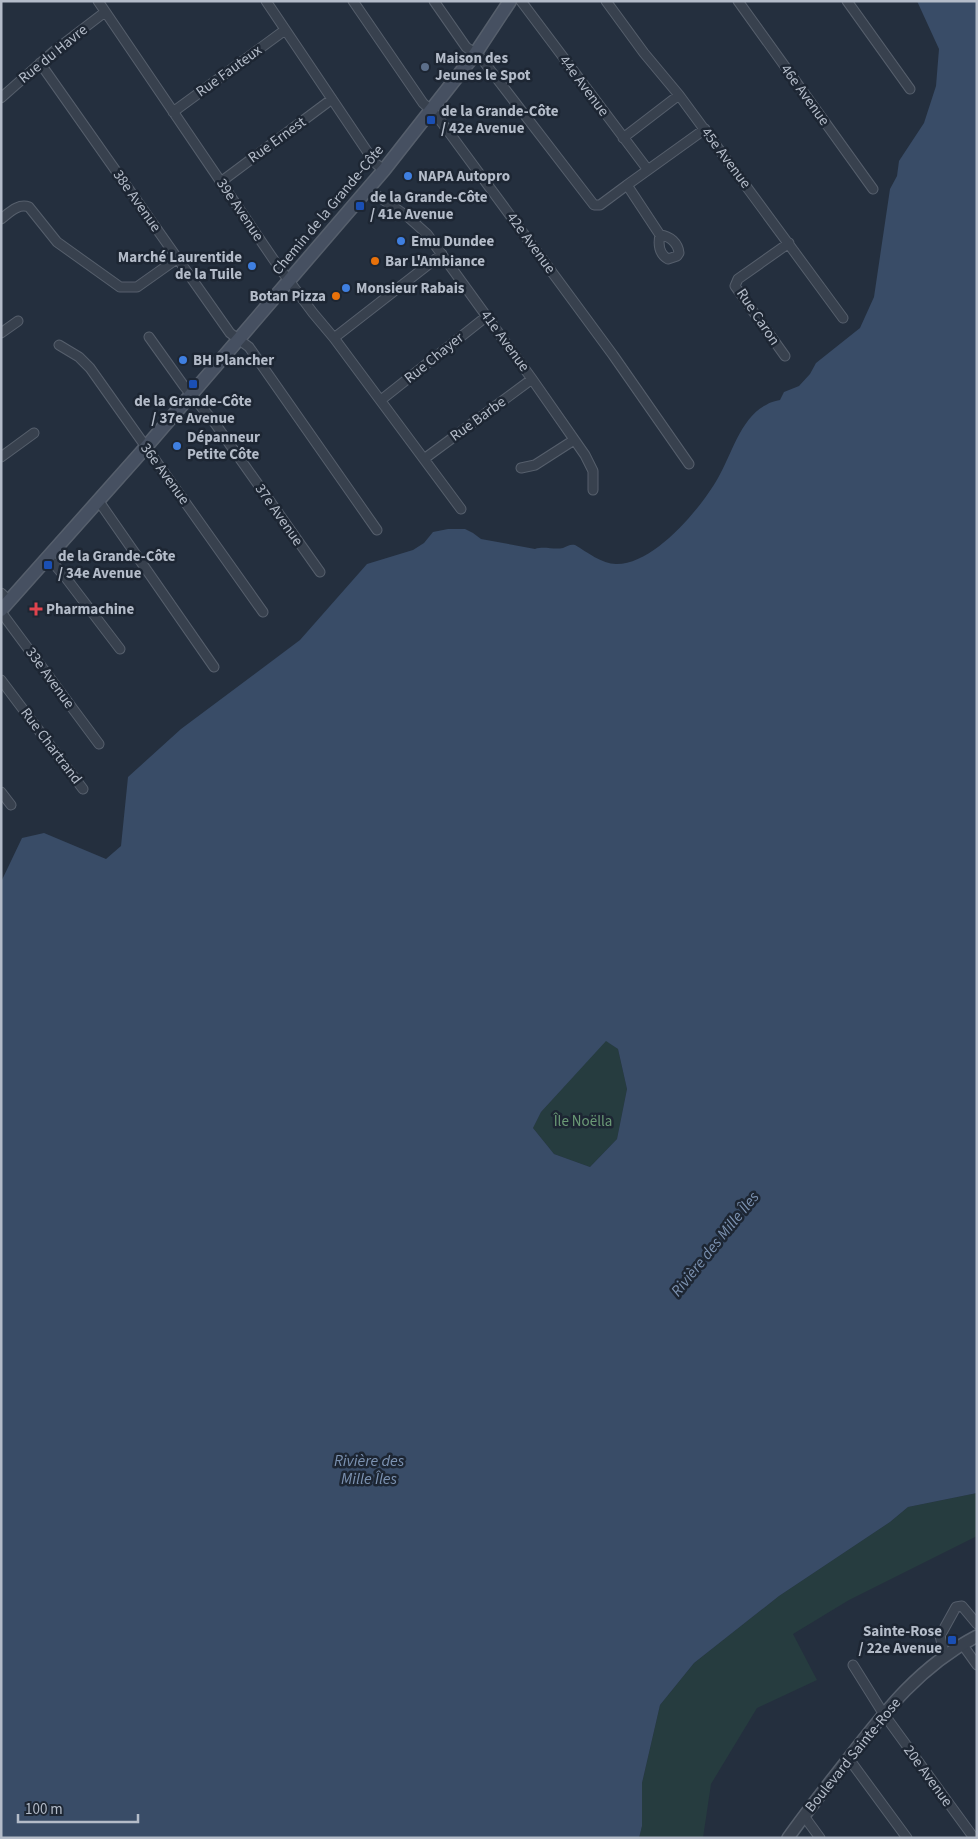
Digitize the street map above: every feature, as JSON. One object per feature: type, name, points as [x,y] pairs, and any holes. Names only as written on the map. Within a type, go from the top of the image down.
[{"type":"main road","name":"Chemin de la Grande-Côte","points":[[3,604],[48,557],[146,447],[384,170],[475,54],[510,1]]},
{"type":"street","name":"39e Avenue","points":[[98,1],[289,281],[334,338],[461,509]]},
{"type":"street","points":[[266,1],[375,163],[384,170]]},
{"type":"street","name":"42e Avenue","points":[[353,1],[419,98],[437,116],[613,355],[689,464]]},
{"type":"street","points":[[434,1],[466,47],[481,58],[594,205],[600,205],[705,129]]},
{"type":"street","name":"44e Avenue","points":[[521,1],[648,170]]},
{"type":"street","name":"45e Avenue","points":[[606,1],[644,53],[705,129],[843,318]]},
{"type":"street","name":"46e Avenue","points":[[738,1],[873,189]]},
{"type":"street","points":[[848,1],[910,89]]},
{"type":"street","name":"Rue du Havre","points":[[1,98],[40,63],[105,12]]},
{"type":"street","name":"Rue Fauteux","points":[[173,112],[285,30]]},
{"type":"street","name":"38e Avenue","points":[[40,63],[230,333],[246,343],[252,351],[377,530]]},
{"type":"street","points":[[623,138],[679,95]]},
{"type":"street","name":"Rue Ernest","points":[[222,182],[332,99]]},
{"type":"street","points":[[627,186],[660,235]]},
{"type":"street","name":"41e Avenue","points":[[368,188],[408,217],[426,234],[442,254],[585,455],[593,471],[594,490]]},
{"type":"street","points":[[1,219],[17,208],[24,205],[29,206],[57,242],[120,287],[137,287],[178,258]]},
{"type":"street","name":"Rue Caron","points":[[784,356],[735,286],[738,279],[789,243]]},
{"type":"street","points":[[334,338],[442,254]]},
{"type":"street","name":"Rue Chayer","points":[[380,400],[486,316]]},
{"type":"street","points":[[1,333],[18,321]]},
{"type":"street","name":"37e Avenue","points":[[149,337],[214,422],[320,572]]},
{"type":"street","name":"36e Avenue","points":[[59,345],[79,356],[87,364],[263,612]]},
{"type":"street","name":"Rue Barbe","points":[[424,459],[532,379]]},
{"type":"street","points":[[1,458],[34,433]]},
{"type":"street","points":[[521,468],[534,465],[574,440]]},
{"type":"street","points":[[98,500],[214,667]]},
{"type":"street","points":[[48,557],[120,649]]},
{"type":"street","name":"33e Avenue","points":[[3,604],[99,744]]},
{"type":"street","name":"Rue Chartrand","points":[[1,680],[83,789]]},
{"type":"street","points":[[1,792],[11,805]]},
{"type":"street","points":[[945,1656],[940,1636],[956,1607],[962,1606],[977,1624]]},
{"type":"street","name":"Boulevard Sainte-Rose","points":[[788,1838],[883,1714],[928,1668],[962,1644],[977,1636]]},
{"type":"street","points":[[962,1644],[977,1665]]},
{"type":"street","name":"20e Avenue","points":[[853,1665],[883,1714],[974,1838]]},
{"type":"street","points":[[848,1759],[907,1838]]},
{"type":"street","points":[[804,1816],[820,1838]]},
{"type":"green space","name":"Île Noëlla","points":[[606,1040],[618,1049],[627,1089],[617,1139],[590,1167],[554,1154],[533,1128],[541,1112]]},
{"type":"green space","points":[[977,1493],[977,1536],[849,1600],[793,1634],[817,1680],[757,1708],[711,1784],[703,1838],[639,1838],[642,1826],[642,1783],[660,1705],[694,1663],[779,1596],[890,1522],[908,1507]]},
{"type":"water","name":"Rivière des Mille Îles","points":[[917,1],[977,1],[977,1493],[908,1507],[890,1522],[779,1596],[694,1663],[660,1705],[642,1783],[642,1826],[639,1838],[1,1838],[1,882],[22,838],[44,833],[106,859],[121,846],[128,777],[181,729],[300,640],[367,564],[413,550],[424,543],[433,532],[448,529],[465,529],[481,539],[535,549],[563,548],[575,545],[600,560],[616,564],[631,562],[646,555],[675,533],[700,504],[718,478],[750,418],[768,404],[780,400],[784,392],[799,386],[810,374],[816,363],[860,328],[874,297],[890,189],[897,176],[899,161],[924,123],[936,86],[939,49]],"holes":[[[606,1041],[618,1049],[627,1089],[617,1139],[590,1167],[554,1154],[533,1128],[541,1112]]]},
{"type":"place","name":"Maison des Jeunes le Spot","points":[[425,67]]},
{"type":"place","name":"de la Grande-Côte / 42e Avenue","points":[[431,120]]},
{"type":"place","name":"NAPA Autopro","points":[[408,176]]},
{"type":"place","name":"de la Grande-Côte / 41e Avenue","points":[[360,206]]},
{"type":"place","name":"Emu Dundee","points":[[401,241]]},
{"type":"place","name":"Bar L'Ambiance","points":[[375,261]]},
{"type":"place","name":"Marché Laurentide de la Tuile","points":[[252,266]]},
{"type":"place","name":"Monsieur Rabais","points":[[346,288]]},
{"type":"place","name":"Botan Pizza","points":[[336,296]]},
{"type":"place","name":"BH Plancher","points":[[183,360]]},
{"type":"place","name":"de la Grande-Côte / 37e Avenue","points":[[193,384]]},
{"type":"place","name":"Dépanneur Petite Côte","points":[[177,446]]},
{"type":"place","name":"de la Grande-Côte / 34e Avenue","points":[[48,565]]},
{"type":"place","name":"Pharmachine","points":[[36,609]]},
{"type":"place","name":"Sainte-Rose / 22e Avenue","points":[[952,1640]]}]
